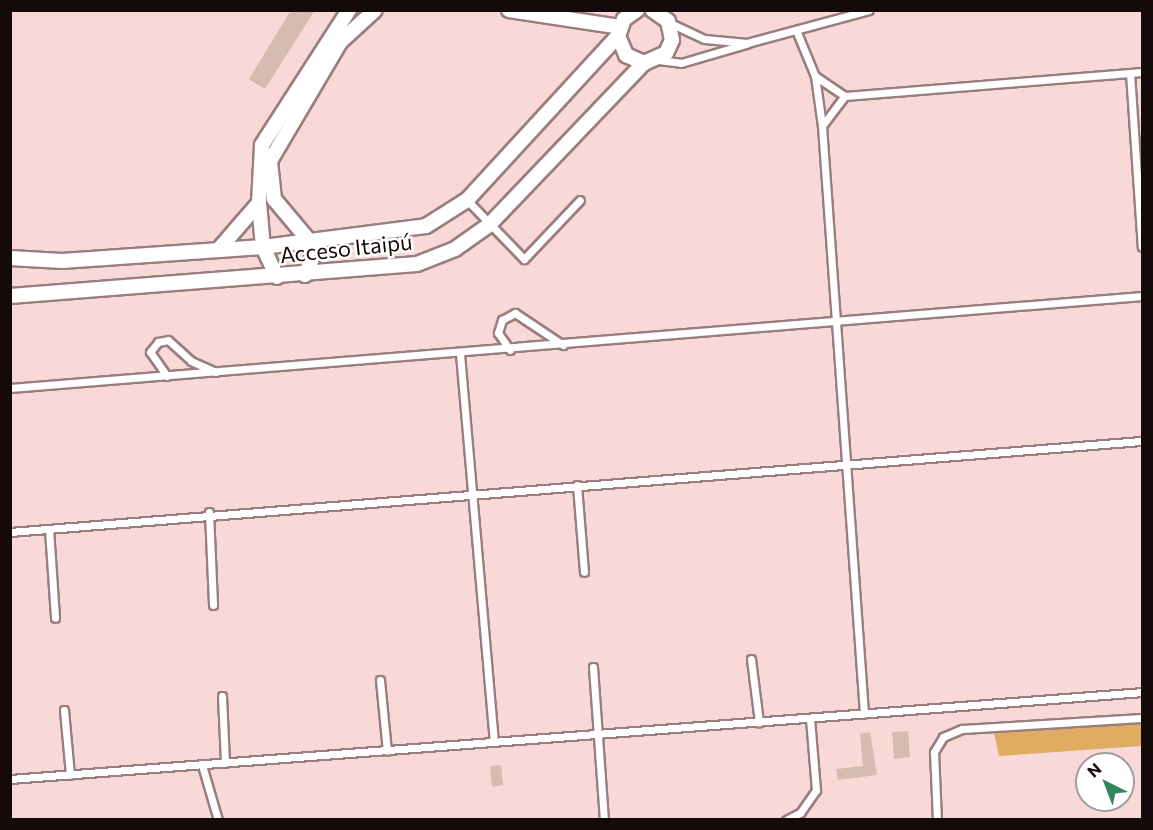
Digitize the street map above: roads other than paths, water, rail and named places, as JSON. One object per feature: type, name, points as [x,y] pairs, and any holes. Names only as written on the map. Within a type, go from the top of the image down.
[{"type":"street","points":[[277,277],[263,247],[259,203],[261,145],[349,10]]},
{"type":"street","points":[[305,275],[315,256],[313,241],[274,199],[270,161],[340,42],[375,10]]},
{"type":"street","points":[[509,10],[622,23],[626,55],[644,63],[658,60],[672,40],[661,15]]},
{"type":"street","name":"Acceso Itaipú","points":[[10,258],[62,261],[263,247],[415,230],[467,200],[622,23],[637,10]]},
{"type":"street","name":"Acceso Itaipú","points":[[10,296],[305,275],[417,264],[455,249],[489,225],[644,63]]},
{"type":"street","points":[[219,249],[259,203]]},
{"type":"lane","points":[[658,60],[681,63],[869,10]]},
{"type":"lane","points":[[661,15],[705,39],[747,43]]},
{"type":"lane","points":[[796,30],[815,76],[822,126],[864,714]]},
{"type":"lane","points":[[815,76],[845,96],[1143,72]]},
{"type":"lane","points":[[1130,73],[1143,247]]},
{"type":"lane","points":[[822,126],[845,96]]},
{"type":"lane","points":[[467,200],[524,259],[580,200]]},
{"type":"lane","points":[[10,388],[836,325],[1143,296]]},
{"type":"lane","points":[[510,350],[498,333],[502,321],[515,313],[565,346]]},
{"type":"lane","points":[[167,376],[150,352],[158,342],[168,340],[191,361],[219,372]]},
{"type":"lane","points":[[460,354],[476,493],[494,742]]},
{"type":"lane","points":[[10,532],[209,512],[1143,441]]},
{"type":"lane","points":[[577,485],[584,572]]},
{"type":"lane","points":[[209,512],[213,605]]},
{"type":"lane","points":[[49,529],[55,618]]},
{"type":"lane","points":[[751,659],[759,722]]},
{"type":"lane","points":[[593,667],[604,819]]},
{"type":"lane","points":[[380,680],[387,751]]},
{"type":"lane","points":[[10,779],[1143,692]]},
{"type":"lane","points":[[222,696],[225,763]]},
{"type":"lane","points":[[64,710],[70,775]]},
{"type":"lane","points":[[786,819],[800,813],[816,790],[810,718]]},
{"type":"lane","points":[[937,819],[934,752],[943,737],[962,729],[1143,718]]},
{"type":"lane","points":[[202,765],[218,819]]}]
